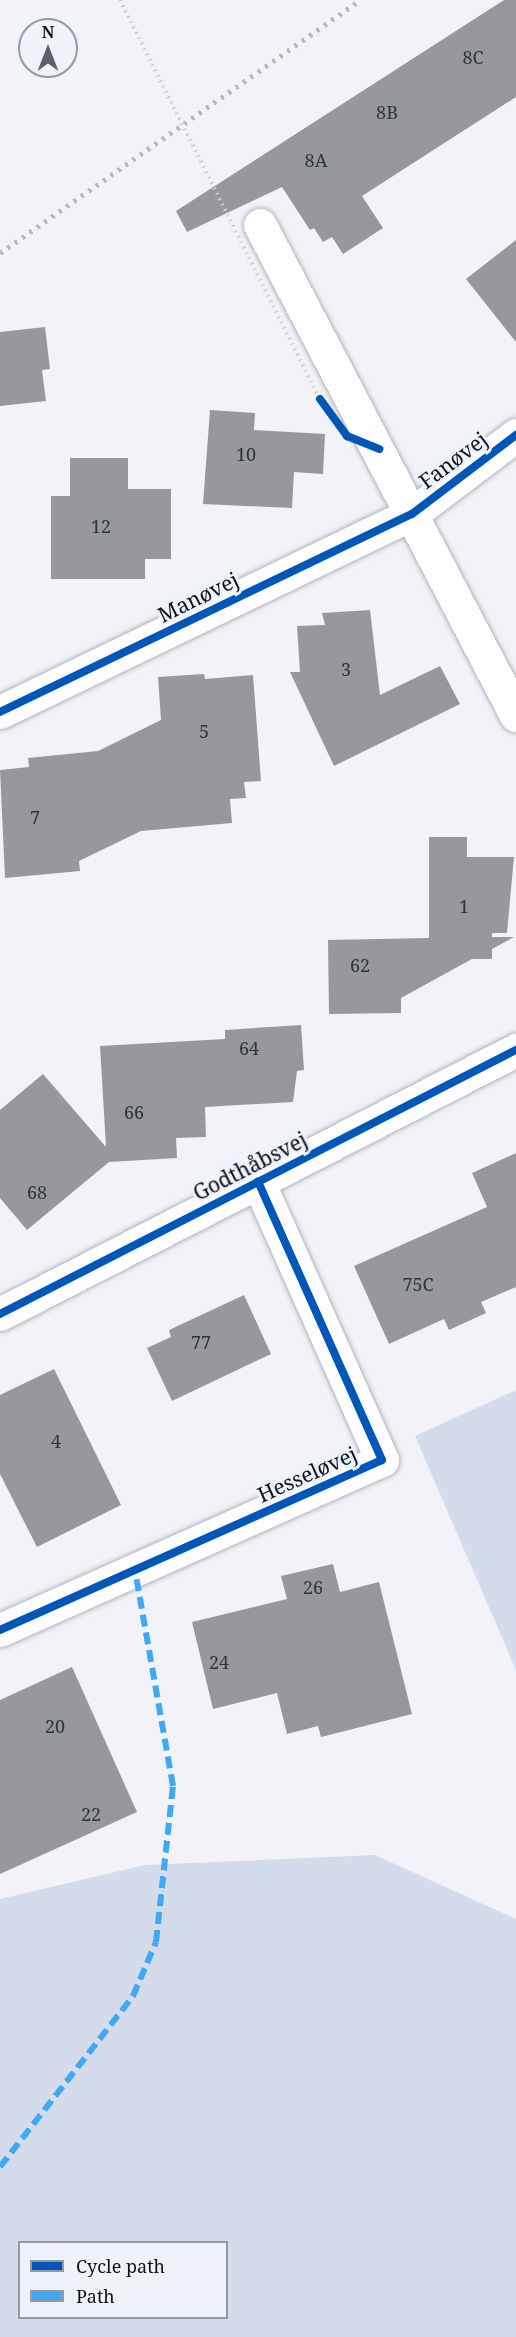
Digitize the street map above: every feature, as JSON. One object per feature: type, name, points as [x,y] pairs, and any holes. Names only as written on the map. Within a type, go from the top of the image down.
[{"type":"street","points":[[260,225],[516,715]]},
{"type":"street","name":"Fanøvej","points":[[412,514],[516,435]]},
{"type":"street","name":"Manøvej","points":[[0,712],[412,514]]},
{"type":"street","name":"Godthåbsvej","points":[[0,1314],[516,1050]]},
{"type":"street","name":"Hesseløvej","points":[[0,1630],[382,1460],[258,1181]]},
{"type":"path","points":[[120,0],[326,409]]},
{"type":"shaded area","points":[[516,1390],[516,1670],[415,1436]]},
{"type":"shaded area","points":[[375,1855],[516,1919],[516,2337],[0,2337],[0,1899],[145,1865]]},
{"type":"building","points":[[504,0],[516,0],[516,97],[362,196],[383,228],[343,254],[332,237],[323,242],[314,228],[310,230],[282,187],[187,232],[176,211]]},
{"type":"building","points":[[516,240],[516,342],[466,279]]},
{"type":"building","points":[[45,327],[50,369],[42,370],[46,401],[0,406],[0,332]]},
{"type":"building","points":[[210,410],[255,413],[254,430],[325,434],[323,474],[294,472],[292,508],[203,504]]},
{"type":"building","points":[[70,458],[128,458],[128,489],[171,489],[171,559],[145,559],[145,579],[51,579],[51,496],[70,496]]},
{"type":"building","points":[[370,610],[380,695],[440,666],[460,704],[334,766],[290,672],[300,672],[297,626],[325,625],[322,613]]},
{"type":"building","points":[[204,674],[205,679],[253,675],[261,781],[244,782],[246,798],[230,799],[232,823],[141,831],[79,861],[80,871],[5,878],[0,770],[29,767],[28,758],[98,751],[161,720],[158,677]]},
{"type":"building","points":[[429,837],[467,837],[467,857],[514,857],[507,933],[492,933],[492,937],[514,937],[492,949],[492,959],[472,959],[401,998],[401,1013],[329,1014],[328,940],[429,938]]},
{"type":"building","points":[[301,1025],[304,1070],[297,1071],[293,1102],[205,1107],[206,1137],[176,1138],[177,1158],[109,1162],[27,1230],[0,1198],[0,1110],[43,1074],[106,1147],[100,1046],[225,1039],[225,1030]]},
{"type":"building","points":[[516,1153],[516,1287],[481,1302],[486,1313],[449,1330],[444,1319],[389,1344],[354,1266],[487,1207],[472,1173]]},
{"type":"building","points":[[244,1295],[271,1354],[172,1401],[147,1348],[171,1337],[169,1330]]},
{"type":"building","points":[[54,1369],[121,1505],[37,1547],[0,1474],[0,1395]]},
{"type":"building","points":[[333,1564],[340,1592],[379,1582],[412,1714],[321,1737],[318,1726],[287,1734],[277,1693],[213,1709],[192,1622],[287,1599],[281,1576]]},
{"type":"building","points":[[72,1667],[137,1812],[0,1874],[0,1700]]},
{"type":"railway","points":[[0,253],[360,0]]},
{"type":"marked path","points":[[0,2167],[133,1996],[156,1942],[173,1786],[135,1570]]},
{"type":"cycle path","points":[[320,399],[347,436],[379,449]]},
{"type":"cycle path","points":[[0,712],[412,514],[516,435]]},
{"type":"cycle path","points":[[0,1314],[516,1050]]},
{"type":"cycle path","points":[[0,1630],[382,1460],[258,1181]]}]
